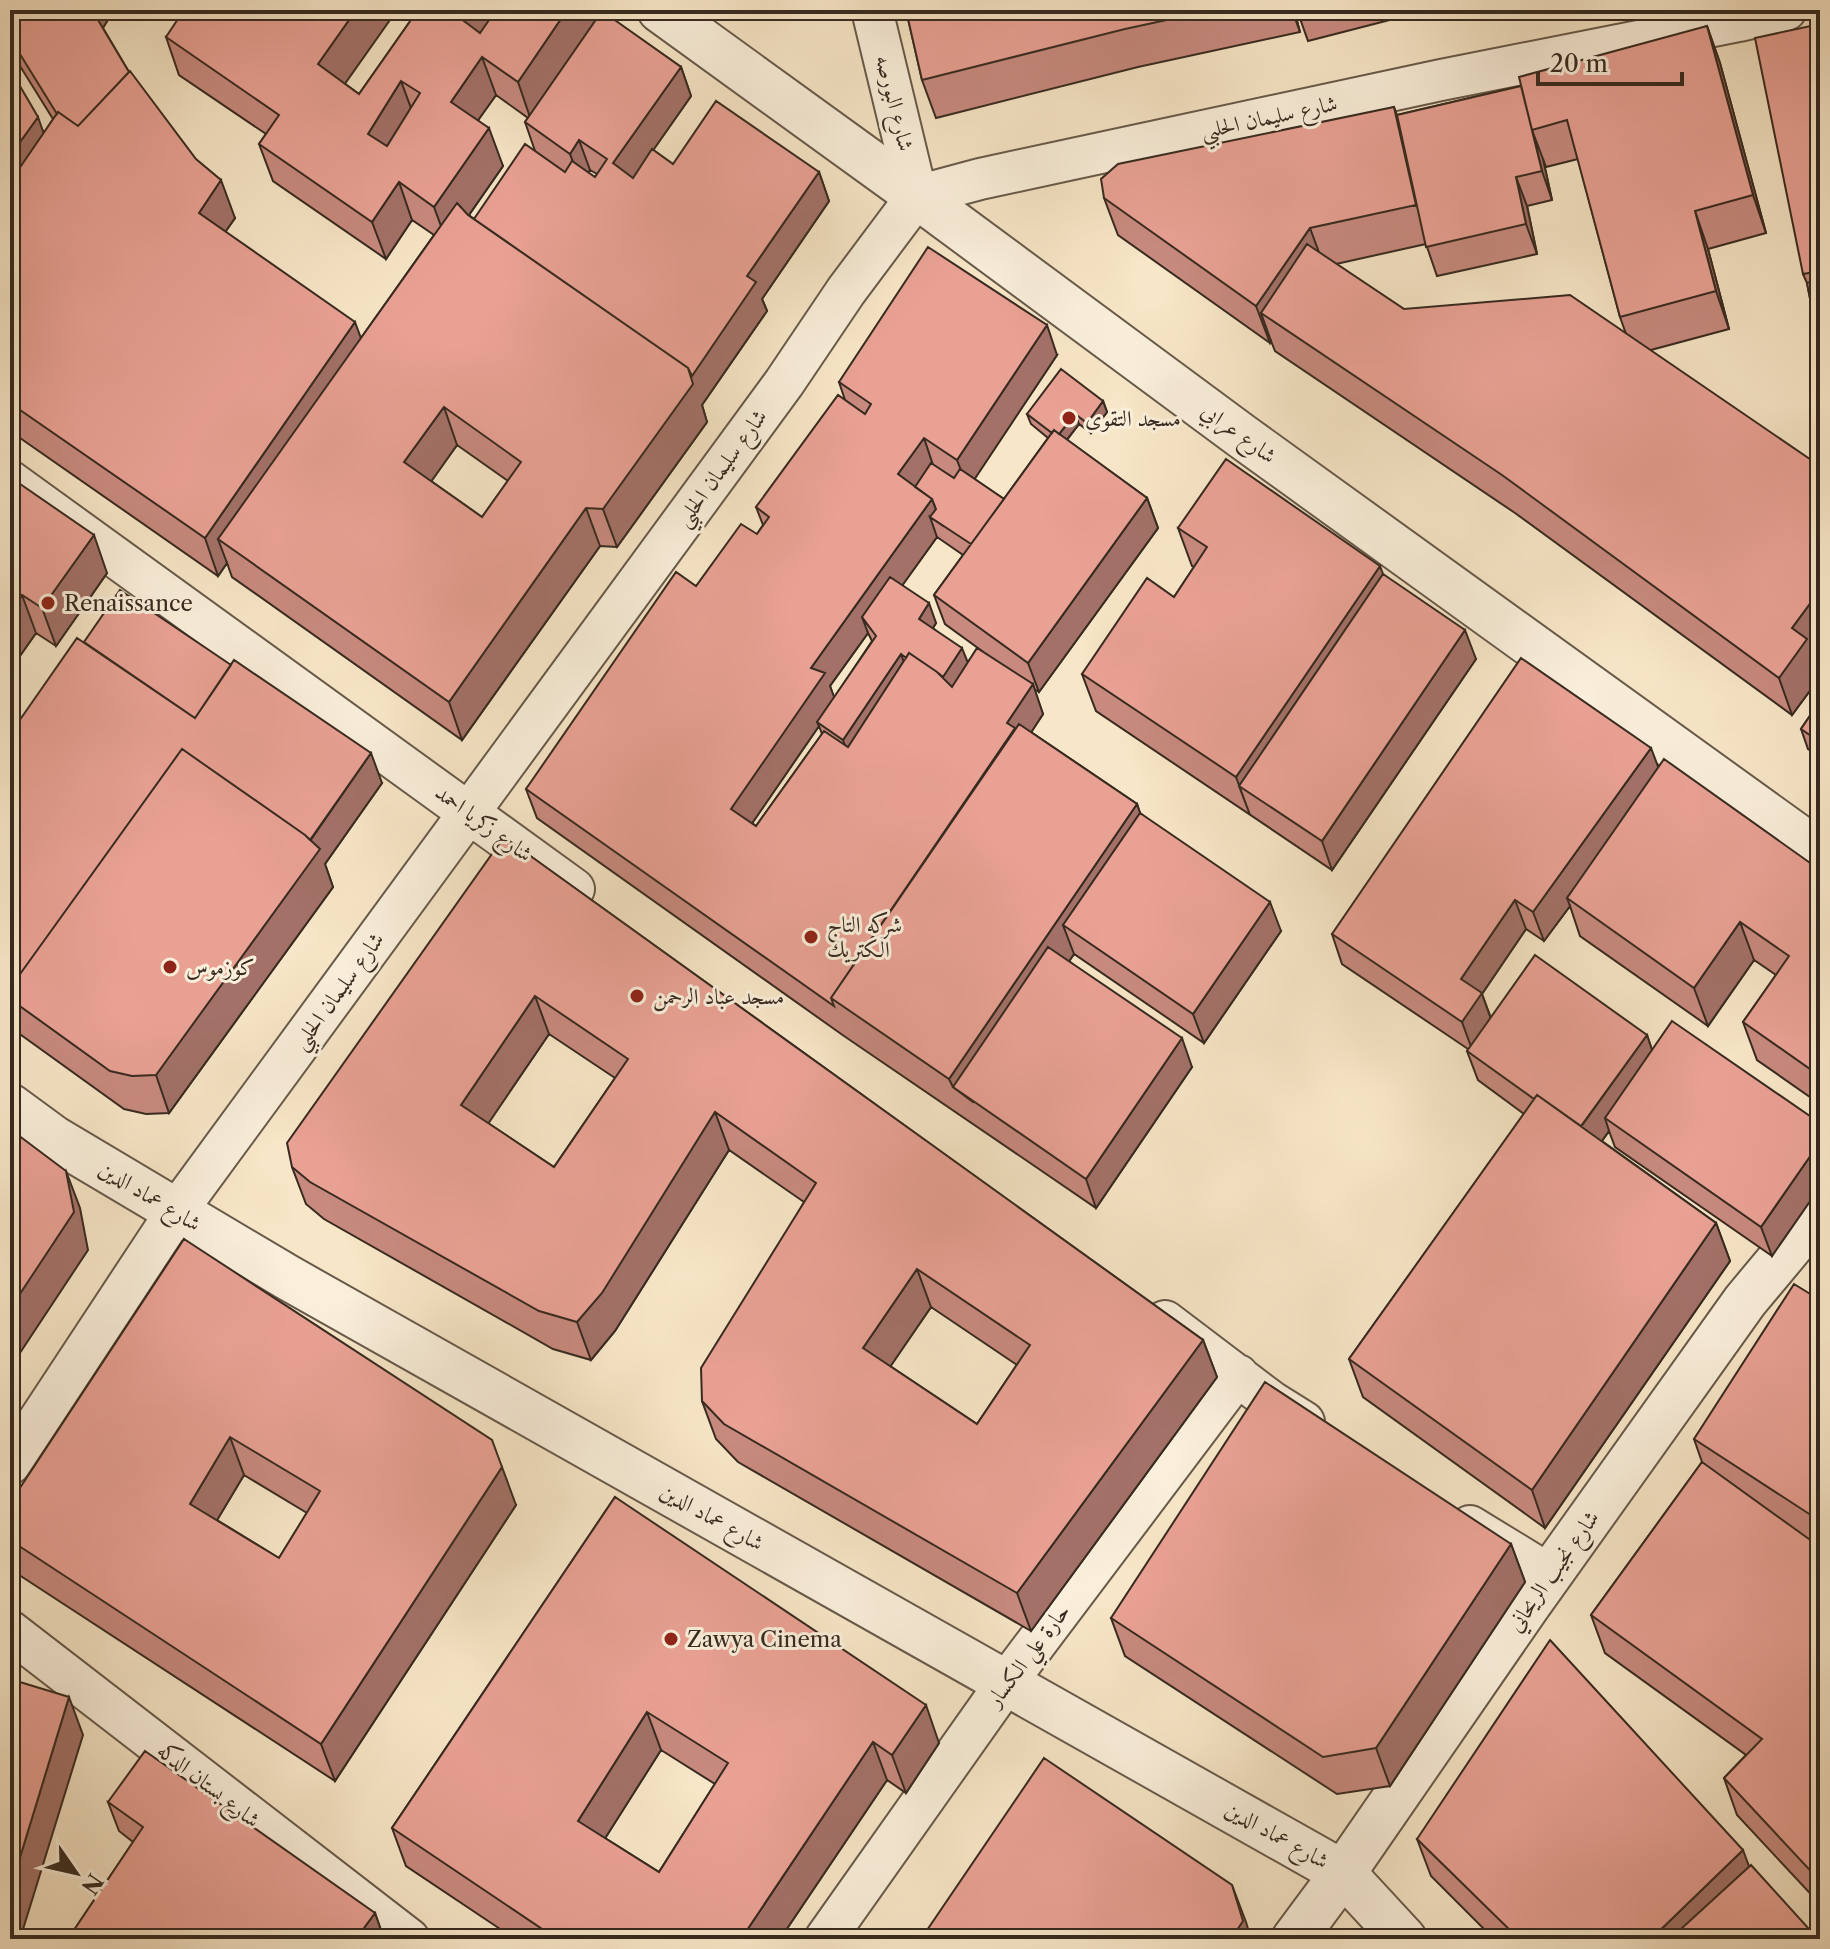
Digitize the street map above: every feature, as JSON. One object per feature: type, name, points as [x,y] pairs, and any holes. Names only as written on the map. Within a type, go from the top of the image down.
[{"type":"street","name":"شارع عرابي","points":[[660,10],[1282,465],[1820,853]]},
{"type":"street","name":"شارع البورصه","points":[[872,10],[917,196]]},
{"type":"street","name":"شارع سليمان الحلبي","points":[[10,1464],[176,1212],[784,383],[846,291],[917,196],[1130,146],[1786,10]]},
{"type":"street","name":"شارع زكريا احمد","points":[[10,481],[597,906]]},
{"type":"street","name":"شارع عماد الدين","points":[[10,1106],[55,1139],[287,1277],[1343,1873],[1404,1939]]},
{"type":"street","name":"شارع نجيب الريحاني","points":[[1294,1939],[1745,1301],[1820,1211]]},
{"type":"street","points":[[1136,1300],[1272,1402],[1338,1443]]},
{"type":"street","name":"حارة علي الكسار","points":[[825,1939],[1006,1683],[1238,1375]]},
{"type":"street","points":[[1444,1509],[1550,1575]]},
{"type":"street","name":"شارع بستان الدكه","points":[[10,1631],[409,1939]]},
{"type":"building","points":[[10,10],[92,10],[129,72],[78,126],[57,114],[10,38]]},
{"type":"building","points":[[184,10],[356,10],[318,64],[359,94],[418,10],[459,10],[456,15],[480,33],[496,10],[567,10],[518,82],[482,57],[451,102],[489,128],[434,207],[399,182],[372,222],[259,144],[279,115],[166,37]],"holes":[[[401,81],[420,93],[387,146],[368,134]]]},
{"type":"building","points":[[906,10],[1213,10],[922,80]]},
{"type":"building","points":[[602,11],[681,67],[613,163],[633,178],[652,149],[673,164],[716,101],[819,172],[747,276],[756,282],[692,376],[688,368],[474,219],[525,144],[565,172],[572,161],[595,177],[607,159],[579,140],[570,154],[525,122]]},
{"type":"building","points":[[1820,24],[1820,271],[1803,274],[1755,38]]},
{"type":"building","points":[[1707,26],[1753,195],[1695,211],[1716,291],[1620,317],[1567,120],[1532,130],[1519,77]]},
{"type":"building","points":[[10,69],[38,117],[10,156]]},
{"type":"building","points":[[130,71],[196,159],[221,180],[199,213],[355,322],[205,538],[10,403],[10,182],[58,112],[78,126]]},
{"type":"building","points":[[1521,86],[1542,171],[1516,177],[1526,224],[1426,247],[1397,115]]},
{"type":"building","points":[[1394,107],[1416,205],[1310,228],[1256,306],[1104,198],[1101,179],[1118,164]]},
{"type":"building","points":[[457,203],[468,215],[688,368],[693,384],[603,509],[586,508],[449,702],[218,539]],"holes":[[[444,407],[521,462],[482,517],[404,462]]]},
{"type":"building","points":[[1307,244],[1404,309],[1570,295],[1820,466],[1820,590],[1792,628],[1807,639],[1779,678],[1502,475],[1261,313]]},
{"type":"building","points":[[928,247],[1047,325],[957,460],[924,438],[898,474],[932,499],[811,668],[825,673],[731,809],[756,826],[824,731],[848,747],[909,653],[937,672],[952,687],[977,648],[1033,684],[1007,723],[1015,728],[831,998],[834,1006],[526,789],[676,572],[696,586],[741,524],[757,534],[769,517],[756,507],[838,395],[865,414],[871,404],[839,382]]},
{"type":"building","points":[[1820,280],[1820,350],[1807,283]]},
{"type":"building","name":"مسجد التقوى","points":[[1061,369],[1103,401],[1087,423],[1075,414],[1059,434],[1054,430],[1052,433],[1027,414]]},
{"type":"building","points":[[1054,430],[1147,498],[1028,663],[934,595]]},
{"type":"building","points":[[1226,459],[1380,566],[1236,777],[1082,674],[1147,578],[1174,597],[1207,547],[1178,528]]},
{"type":"building","points":[[931,463],[954,478],[960,469],[1004,499],[971,544],[930,517],[936,509],[932,499],[915,487]]},
{"type":"building","points":[[10,477],[94,535],[42,608],[22,595],[10,613]]},
{"type":"building","points":[[1383,574],[1465,630],[1322,841],[1239,786]]},
{"type":"building","points":[[890,577],[929,603],[919,619],[962,648],[943,677],[909,653],[906,658],[901,654],[843,740],[817,722],[876,636],[862,617]]},
{"type":"building","points":[[120,590],[231,665],[195,718],[84,642]]},
{"type":"building","points":[[77,638],[195,718],[234,660],[371,753],[310,840],[182,749],[10,988],[10,734]]},
{"type":"building","points":[[1521,658],[1651,748],[1533,912],[1515,900],[1461,979],[1482,993],[1462,1022],[1332,934]]},
{"type":"building","points":[[1820,701],[1820,742],[1801,729]]},
{"type":"building","points":[[1019,724],[1137,804],[949,1079],[831,998]]},
{"type":"building","name":"كوزموس","points":[[182,749],[305,835],[320,849],[156,1075],[132,1076],[110,1071],[10,999],[10,988]]},
{"type":"building","points":[[1664,759],[1820,870],[1820,1076],[1743,1022],[1789,956],[1740,922],[1694,988],[1567,898]]},
{"type":"building","points":[[1140,813],[1270,902],[1193,1014],[1063,925]]},
{"type":"building","points":[[504,837],[1203,1340],[1017,1593],[724,1424],[702,1401],[701,1368],[816,1183],[715,1112],[602,1293],[577,1322],[539,1311],[310,1182],[292,1167],[287,1143]],"holes":[[[535,996],[628,1059],[554,1167],[461,1105]],[[917,1269],[1030,1345],[977,1424],[863,1348]]]},
{"type":"building","points":[[1048,947],[1182,1038],[1086,1179],[953,1087]]},
{"type":"building","points":[[1535,955],[1647,1035],[1581,1126],[1537,1095],[1534,1099],[1467,1051]]},
{"type":"building","points":[[1672,1021],[1820,1123],[1820,1142],[1761,1227],[1605,1118]]},
{"type":"building","points":[[1537,1095],[1716,1223],[1532,1490],[1349,1359]]},
{"type":"building","points":[[10,1129],[66,1171],[74,1212],[10,1309]]},
{"type":"building","points":[[184,1239],[492,1440],[502,1467],[321,1744],[10,1540],[10,1503]],"holes":[[[230,1437],[320,1491],[279,1558],[190,1504]]]},
{"type":"building","points":[[1794,1284],[1820,1300],[1820,1521],[1694,1439]]},
{"type":"building","points":[[1265,1382],[1511,1544],[1376,1748],[1323,1757],[1111,1618]]},
{"type":"building","points":[[1702,1462],[1820,1547],[1820,1881],[1724,1778],[1762,1739],[1591,1615]]},
{"type":"building","name":"Zawya Cinema","points":[[615,1497],[926,1705],[892,1755],[873,1742],[741,1939],[557,1939],[392,1828]],"holes":[[[647,1712],[728,1763],[659,1872],[578,1821]]]},
{"type":"building","points":[[1550,1640],[1743,1850],[1651,1939],[1519,1939],[1417,1839]]},
{"type":"building","points":[[10,1679],[69,1697],[10,1890]]},
{"type":"building","points":[[145,1751],[375,1913],[364,1928],[379,1939],[68,1939],[143,1827],[108,1802]]},
{"type":"building","points":[[1044,1758],[1232,1885],[1243,1921],[1231,1939],[921,1939]]},
{"type":"building","points":[[1751,1865],[1818,1939],[1670,1939]]},
{"type":"place","name":"مسجد التقوى","points":[[1069,418]]},
{"type":"place","name":"Renaissance","points":[[48,603]]},
{"type":"place","name":"شركه التاج الكتريك","points":[[811,937]]},
{"type":"place","name":"كوزموس","points":[[170,967]]},
{"type":"place","name":"مسجد عباد الرحمن","points":[[637,996]]},
{"type":"place","name":"Zawya Cinema","points":[[671,1639]]}]
